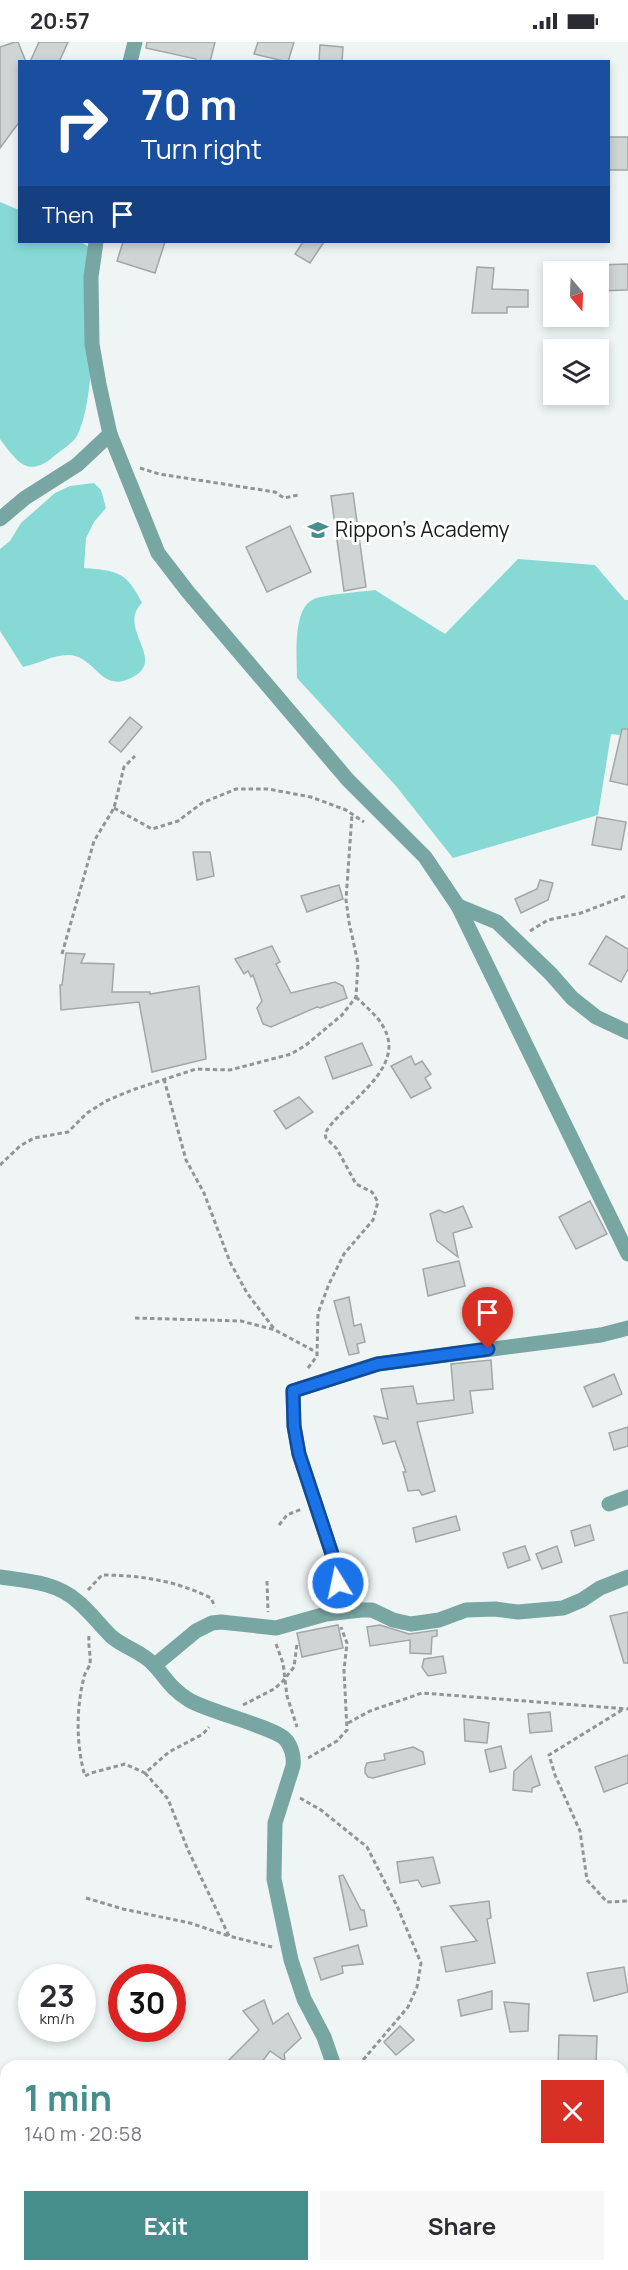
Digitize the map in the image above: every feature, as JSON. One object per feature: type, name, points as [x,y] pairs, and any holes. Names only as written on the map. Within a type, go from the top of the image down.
[{"type":"street","points":[[130,60],[135,42]]},
{"type":"street","points":[[96,243],[91,278],[92,344],[110,434],[158,553],[188,592],[348,780],[425,857],[458,906],[628,1254]]},
{"type":"street","points":[[0,519],[26,498],[77,465],[110,434]]},
{"type":"street","points":[[458,906],[497,922],[551,974],[572,998],[596,1017],[628,1032]]},
{"type":"street","points":[[337,1612],[338,1576],[296,1440],[293,1391],[378,1364],[601,1335],[628,1328]]},
{"type":"street","points":[[609,1504],[628,1497]]},
{"type":"street","points":[[0,1576],[45,1583],[68,1593],[113,1637],[154,1665],[170,1686],[190,1700],[277,1734],[286,1740],[294,1759],[275,1823],[273,1865],[287,1942],[304,1999],[324,2037],[332,2060]]},
{"type":"street","points":[[154,1665],[196,1630],[212,1623],[270,1628],[337,1612],[372,1610],[393,1620],[411,1624],[439,1620],[466,1610],[495,1609],[518,1612],[563,1608],[582,1600],[600,1588],[628,1577]]},
{"type":"path","points":[[121,461],[159,474],[276,492],[284,498],[298,495]]},
{"type":"path","points":[[62,954],[94,841],[114,808],[124,767],[135,756]]},
{"type":"path","points":[[114,808],[152,830],[178,821],[202,803],[236,789],[268,789],[311,797],[352,814],[371,826]]},
{"type":"path","points":[[0,1165],[20,1146],[34,1138],[68,1132],[96,1106],[196,1069],[230,1070],[291,1054],[306,1045],[342,1015],[356,997],[358,963],[346,900],[352,814]]},
{"type":"path","points":[[515,939],[548,920],[581,913],[628,895]]},
{"type":"path","points":[[293,1391],[317,1356],[318,1313],[322,1302],[344,1254],[373,1220],[378,1202],[372,1192],[356,1184],[338,1149],[325,1133],[335,1119],[368,1090],[388,1057],[390,1045],[385,1029],[377,1017],[356,997]]},
{"type":"path","points":[[164,1079],[186,1161],[204,1192],[230,1262],[247,1293],[275,1330]]},
{"type":"path","points":[[135,1318],[241,1321],[275,1330],[316,1352]]},
{"type":"path","points":[[279,1525],[287,1515],[316,1506]]},
{"type":"path","points":[[78,1601],[102,1575],[129,1575],[183,1585],[211,1598],[221,1622]]},
{"type":"path","points":[[267,1581],[266,1594],[270,1628],[283,1663],[283,1681],[297,1728],[293,1736],[286,1740]]},
{"type":"path","points":[[293,1766],[336,1741],[347,1730],[344,1689],[347,1643],[337,1612]]},
{"type":"path","points":[[92,1616],[87,1647],[90,1664],[83,1679],[78,1719],[81,1764],[85,1776],[125,1764],[145,1773],[168,1799],[188,1850],[229,1936]]},
{"type":"path","points":[[145,1773],[169,1752],[202,1734],[221,1714],[235,1711],[250,1699],[274,1689],[294,1667],[297,1644]]},
{"type":"path","points":[[348,1723],[370,1711],[422,1693],[628,1709]]},
{"type":"path","points":[[623,1709],[549,1755],[555,1775],[580,1831],[587,1880],[607,1902],[628,1900]]},
{"type":"path","points":[[286,1790],[321,1810],[367,1847],[397,1906],[421,1963],[417,1987],[408,2007],[363,2060]]},
{"type":"path","points":[[86,1898],[123,1909],[190,1923],[271,1947],[287,1942]]},
{"type":"shaded area","points":[[0,202],[18,210],[18,243],[82,243],[95,250],[91,372],[88,397],[77,436],[44,463],[29,467],[17,460],[0,439]]},
{"type":"shaded area","points":[[94,483],[101,490],[106,508],[94,522],[86,538],[84,568],[105,570],[120,575],[131,584],[142,603],[136,613],[134,623],[145,661],[142,670],[122,681],[105,678],[85,661],[68,655],[56,656],[23,667],[0,631],[0,549],[10,541],[21,523],[55,493],[70,486]]},
{"type":"shaded area","points":[[518,559],[595,565],[625,600],[628,600],[628,736],[611,734],[598,815],[453,858],[396,786],[297,678],[299,623],[307,604],[314,599],[335,594],[375,590],[445,634]]},
{"type":"building","points":[[18,42],[25,60],[18,60],[18,124],[0,148],[0,47]]},
{"type":"building","points":[[39,42],[68,42],[60,60],[31,60]]},
{"type":"building","points":[[147,42],[215,42],[210,60],[196,60],[146,48]]},
{"type":"building","points":[[258,42],[294,42],[289,60],[254,54]]},
{"type":"building","points":[[320,45],[343,47],[342,60],[319,60]]},
{"type":"building","points":[[610,137],[628,137],[628,170],[610,170]]},
{"type":"building","points":[[123,243],[165,243],[155,273],[117,261]]},
{"type":"building","points":[[302,243],[323,243],[310,263],[295,254]]},
{"type":"building","points":[[628,264],[628,290],[609,291],[609,265]]},
{"type":"building","points":[[477,267],[494,268],[492,289],[528,290],[528,307],[507,307],[507,313],[472,313]]},
{"type":"building","points":[[353,493],[366,587],[344,591],[331,496]]},
{"type":"building","points":[[290,526],[311,572],[267,592],[246,547]]},
{"type":"building","points":[[130,717],[142,727],[121,752],[109,742]]},
{"type":"building","points":[[622,729],[628,729],[628,785],[610,781]]},
{"type":"building","points":[[597,817],[626,822],[621,850],[592,845]]},
{"type":"building","points":[[193,852],[210,852],[214,876],[197,880]]},
{"type":"building","points":[[540,880],[553,883],[548,900],[521,913],[515,899],[537,889]]},
{"type":"building","points":[[339,885],[343,899],[307,912],[301,896]]},
{"type":"building","points":[[606,936],[628,949],[628,969],[621,982],[589,964]]},
{"type":"building","points":[[272,946],[280,962],[276,964],[291,993],[335,982],[343,986],[347,998],[320,1008],[317,1007],[271,1027],[263,1024],[257,1008],[262,1001],[253,975],[251,977],[248,971],[244,974],[235,959]]},
{"type":"building","points":[[66,953],[85,954],[81,963],[114,964],[112,992],[150,992],[150,994],[199,986],[206,1059],[152,1072],[139,1002],[61,1010],[60,985],[62,985]]},
{"type":"building","points":[[362,1043],[372,1065],[333,1079],[325,1057]]},
{"type":"building","points":[[411,1056],[415,1065],[422,1061],[431,1074],[425,1078],[431,1088],[411,1098],[391,1066]]},
{"type":"building","points":[[299,1097],[313,1112],[286,1129],[274,1111]]},
{"type":"building","points":[[590,1201],[607,1234],[576,1249],[559,1217]]},
{"type":"building","points":[[463,1206],[472,1227],[453,1233],[458,1257],[437,1241],[430,1214],[439,1210],[445,1213]]},
{"type":"building","points":[[459,1261],[465,1286],[428,1296],[423,1269]]},
{"type":"building","points":[[349,1297],[354,1326],[361,1324],[365,1342],[357,1344],[359,1353],[349,1355],[334,1301]]},
{"type":"building","points":[[491,1360],[493,1389],[470,1391],[473,1413],[417,1422],[435,1491],[422,1495],[419,1490],[408,1491],[403,1472],[406,1472],[395,1441],[383,1444],[374,1416],[388,1419],[381,1389],[413,1386],[417,1404],[454,1400],[451,1364]]},
{"type":"building","points":[[614,1374],[622,1394],[593,1407],[584,1387]]},
{"type":"building","points":[[628,1427],[628,1446],[614,1450],[609,1433]]},
{"type":"building","points":[[456,1516],[460,1530],[416,1542],[413,1528]]},
{"type":"building","points":[[590,1525],[594,1540],[575,1546],[571,1531]]},
{"type":"building","points":[[525,1546],[530,1560],[508,1568],[503,1553]]},
{"type":"building","points":[[557,1546],[562,1562],[542,1569],[536,1554]]},
{"type":"building","points":[[628,1612],[628,1663],[624,1663],[610,1616]]},
{"type":"building","points":[[338,1625],[343,1648],[302,1657],[297,1633]]},
{"type":"building","points":[[380,1625],[409,1634],[437,1630],[437,1636],[432,1637],[431,1654],[410,1653],[410,1640],[370,1646],[367,1627]]},
{"type":"building","points":[[443,1656],[446,1673],[428,1676],[422,1667],[424,1659]]},
{"type":"building","points":[[550,1712],[552,1731],[530,1733],[528,1714]]},
{"type":"building","points":[[464,1719],[489,1723],[487,1743],[465,1741]]},
{"type":"building","points":[[501,1746],[506,1768],[490,1772],[485,1750]]},
{"type":"building","points":[[413,1747],[423,1752],[425,1764],[373,1778],[368,1777],[365,1773],[367,1763],[385,1760],[384,1754]]},
{"type":"building","points":[[628,1755],[628,1783],[604,1792],[595,1767]]},
{"type":"building","points":[[531,1756],[540,1785],[532,1788],[532,1792],[513,1790],[514,1771]]},
{"type":"building","points":[[433,1857],[440,1883],[422,1887],[418,1880],[400,1883],[397,1862]]},
{"type":"building","points":[[343,1875],[361,1910],[364,1910],[367,1926],[350,1930],[339,1876]]},
{"type":"building","points":[[489,1901],[491,1918],[487,1919],[495,1963],[446,1972],[441,1947],[477,1941],[450,1906]]},
{"type":"building","points":[[358,1945],[363,1964],[342,1966],[343,1973],[321,1980],[314,1958]]},
{"type":"building","points":[[624,1967],[628,1992],[594,2001],[587,1973]]},
{"type":"building","points":[[492,1991],[492,2009],[461,2016],[458,2000]]},
{"type":"building","points":[[264,2000],[273,2024],[288,2013],[301,2038],[284,2054],[285,2059],[283,2060],[270,2051],[263,2060],[229,2060],[259,2030],[243,2011]]},
{"type":"building","points":[[504,2002],[529,2004],[528,2031],[510,2032]]},
{"type":"building","points":[[400,2026],[414,2040],[396,2055],[384,2042]]},
{"type":"building","points":[[559,2035],[597,2036],[596,2060],[558,2060]]},
{"type":"place","name":"Rippon's Academy","points":[[318,530]]},
{"type":"route","points":[[338,1583],[332,1552],[299,1454],[294,1426],[293,1391],[378,1364],[488,1349]]}]
